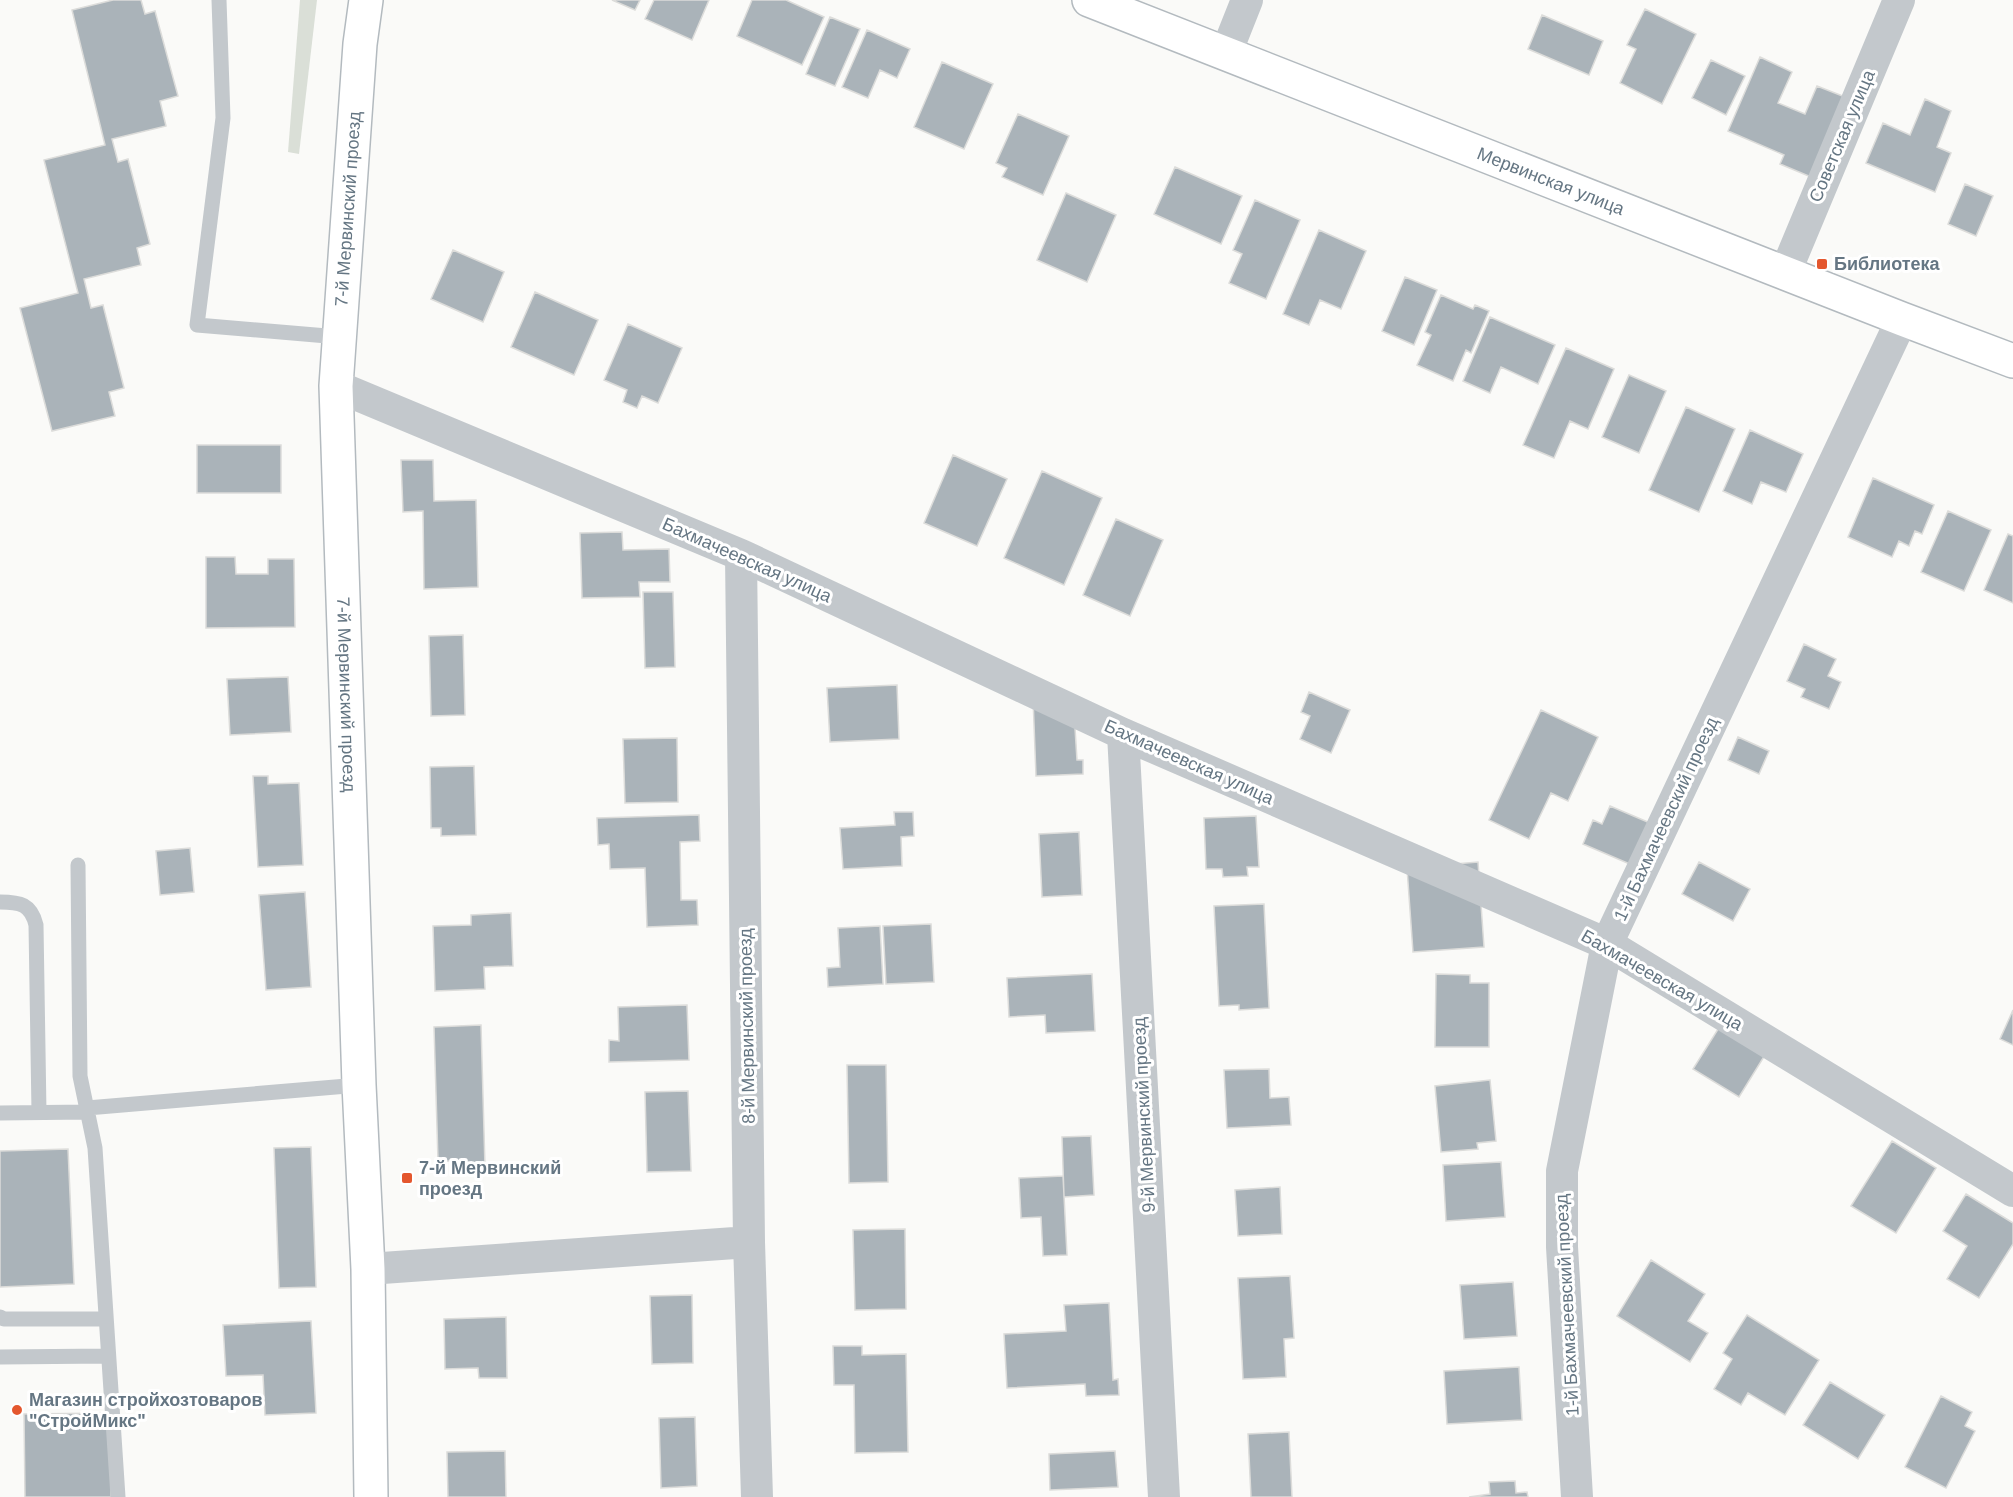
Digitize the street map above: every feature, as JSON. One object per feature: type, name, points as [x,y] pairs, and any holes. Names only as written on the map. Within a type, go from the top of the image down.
[{"type":"street","name":"7-й Мервинский проезд","points":[[366,0],[360,44],[336,386],[359,1085],[368,1269],[371,1497]]},
{"type":"street","name":"Мервинская улица","points":[[1089,0],[2013,361]]},
{"type":"street","points":[[1226,53],[1247,0]]},
{"type":"street","name":"Советская улица","points":[[1785,273],[1899,0]]},
{"type":"street","name":"1-й Бахмачеевский проезд","points":[[1577,1497],[1562,1247],[1562,1172],[1607,944],[1902,319]]},
{"type":"street","name":"Бахмачеевская улица","points":[[336,386],[741,555],[1123,734],[1607,944],[2013,1191]]},
{"type":"street","name":"8-й Мервинский проезд","points":[[741,555],[749,1242],[757,1497]]},
{"type":"street","name":"9-й Мервинский проезд","points":[[1123,734],[1164,1497]]},
{"type":"street","points":[[368,1269],[749,1242]]},
{"type":"lane","points":[[219,0],[223,118],[197,325],[339,336]]},
{"type":"lane","points":[[78,865],[80,1076],[95,1148],[118,1497]]},
{"type":"lane","points":[[0,902],[24,905],[34,914],[39,1112]]},
{"type":"lane","points":[[0,1113],[87,1110],[359,1085]]},
{"type":"lane","points":[[0,1317],[4,1319],[105,1319]]},
{"type":"lane","points":[[0,1357],[108,1356]]},
{"type":"shaded area","points":[[300,0],[317,0],[299,154],[288,152]]},
{"type":"building","points":[[113,0],[141,0],[145,14],[155,11],[178,96],[160,101],[166,126],[112,139],[118,162],[128,159],[150,244],[137,248],[141,265],[84,279],[91,308],[103,305],[124,388],[109,392],[115,416],[52,431],[20,308],[78,293],[44,160],[105,145],[72,10]]},
{"type":"building","points":[[612,0],[640,0],[635,10]]},
{"type":"building","points":[[654,0],[709,0],[692,40],[645,19]]},
{"type":"building","points":[[752,0],[786,0],[824,17],[802,65],[737,36]]},
{"type":"building","points":[[1645,9],[1696,34],[1662,104],[1620,83],[1636,49],[1627,45]]},
{"type":"building","points":[[1542,15],[1603,41],[1589,75],[1528,49]]},
{"type":"building","points":[[830,17],[860,29],[835,86],[806,74]]},
{"type":"building","points":[[867,30],[910,49],[897,78],[880,70],[868,98],[842,87]]},
{"type":"building","points":[[1760,57],[1792,72],[1778,103],[1805,114],[1817,86],[1845,97],[1811,177],[1780,164],[1784,155],[1728,131]]},
{"type":"building","points":[[1711,60],[1745,76],[1726,115],[1692,98]]},
{"type":"building","points":[[942,62],[993,84],[964,149],[914,127]]},
{"type":"building","points":[[1925,99],[1951,111],[1937,147],[1951,153],[1935,192],[1866,163],[1883,123],[1910,135]]},
{"type":"building","points":[[1018,114],[1069,136],[1043,195],[1002,177],[1007,168],[996,163]]},
{"type":"building","points":[[1175,167],[1242,196],[1221,244],[1154,214]]},
{"type":"building","points":[[1965,184],[1993,196],[1976,236],[1948,224]]},
{"type":"building","points":[[1066,193],[1116,215],[1087,282],[1037,260]]},
{"type":"building","points":[[1255,200],[1300,220],[1266,299],[1229,283],[1242,254],[1233,250]]},
{"type":"building","points":[[1319,230],[1366,251],[1341,309],[1320,300],[1309,325],[1283,314]]},
{"type":"building","points":[[453,250],[504,272],[483,322],[431,299]]},
{"type":"building","points":[[1405,277],[1437,290],[1414,345],[1382,331]]},
{"type":"building","points":[[535,292],[598,320],[574,375],[511,347]]},
{"type":"building","points":[[1441,295],[1473,309],[1475,305],[1489,311],[1471,353],[1466,350],[1453,381],[1417,365],[1431,335],[1425,332]]},
{"type":"building","points":[[1490,317],[1555,345],[1538,384],[1501,367],[1490,393],[1463,381]]},
{"type":"building","points":[[628,324],[682,348],[658,403],[642,396],[637,408],[623,402],[627,390],[604,380]]},
{"type":"building","points":[[1566,348],[1614,369],[1588,429],[1570,421],[1554,458],[1523,445]]},
{"type":"building","points":[[1629,375],[1666,391],[1639,453],[1602,437]]},
{"type":"building","points":[[1686,407],[1735,429],[1699,512],[1649,490]]},
{"type":"building","points":[[1750,430],[1803,454],[1786,492],[1761,482],[1752,504],[1723,491]]},
{"type":"building","points":[[197,445],[281,445],[281,493],[197,493]]},
{"type":"building","points":[[953,455],[1007,479],[977,546],[924,523]]},
{"type":"building","points":[[401,460],[433,460],[434,501],[476,500],[478,587],[424,589],[423,511],[403,512]]},
{"type":"building","points":[[1042,471],[1102,498],[1064,585],[1004,558]]},
{"type":"building","points":[[1873,478],[1934,505],[1922,534],[1915,531],[1909,546],[1899,541],[1892,557],[1848,537]]},
{"type":"building","points":[[1948,511],[1991,530],[1964,591],[1921,572]]},
{"type":"building","points":[[1116,519],[1163,540],[1130,616],[1083,595]]},
{"type":"building","points":[[622,532],[623,550],[669,549],[670,582],[639,582],[640,597],[582,598],[580,533]]},
{"type":"building","points":[[2008,534],[2013,536],[2013,603],[1984,590]]},
{"type":"building","points":[[206,557],[235,557],[236,574],[268,574],[268,559],[294,559],[295,627],[206,628]]},
{"type":"building","points":[[643,592],[673,592],[675,667],[645,668]]},
{"type":"building","points":[[463,635],[465,715],[431,716],[429,636]]},
{"type":"building","points":[[1804,644],[1836,659],[1828,676],[1841,682],[1829,709],[1801,697],[1805,689],[1787,681]]},
{"type":"building","points":[[288,677],[291,732],[230,735],[227,679]]},
{"type":"building","points":[[897,685],[899,739],[830,742],[827,688]]},
{"type":"building","points":[[1309,692],[1350,710],[1331,753],[1300,739],[1310,716],[1301,712]]},
{"type":"building","points":[[1073,696],[1077,760],[1083,760],[1083,774],[1036,776],[1033,698]]},
{"type":"building","points":[[1541,710],[1598,737],[1568,801],[1551,793],[1529,839],[1489,820]]},
{"type":"building","points":[[1738,737],[1769,751],[1759,774],[1728,760]]},
{"type":"building","points":[[677,738],[678,802],[625,803],[623,739]]},
{"type":"building","points":[[474,766],[476,835],[441,836],[441,828],[431,828],[430,767]]},
{"type":"building","points":[[253,776],[268,776],[268,784],[299,783],[303,865],[258,867]]},
{"type":"building","points":[[1610,806],[1650,823],[1632,865],[1583,844],[1593,820],[1602,824]]},
{"type":"building","points":[[894,812],[913,812],[914,836],[901,837],[902,866],[843,869],[840,828],[895,825]]},
{"type":"building","points":[[699,815],[700,841],[680,842],[681,900],[697,900],[698,925],[647,927],[645,868],[610,869],[609,844],[598,845],[597,818]]},
{"type":"building","points":[[1256,816],[1259,867],[1247,867],[1248,876],[1223,877],[1222,869],[1206,869],[1204,818]]},
{"type":"building","points":[[1079,832],[1082,895],[1042,897],[1039,834]]},
{"type":"building","points":[[190,848],[194,892],[160,895],[156,851]]},
{"type":"building","points":[[1478,862],[1484,947],[1413,952],[1407,868]]},
{"type":"building","points":[[1699,862],[1750,889],[1733,921],[1682,894]]},
{"type":"building","points":[[305,892],[311,987],[266,990],[259,895]]},
{"type":"building","points":[[1264,904],[1269,1008],[1239,1010],[1239,1005],[1219,1006],[1214,906]]},
{"type":"building","points":[[511,913],[513,966],[484,967],[485,989],[435,991],[433,926],[471,925],[471,915]]},
{"type":"building","points":[[931,924],[934,982],[886,984],[883,926]]},
{"type":"building","points":[[880,926],[883,984],[828,987],[827,968],[840,967],[838,928]]},
{"type":"building","points":[[1092,974],[1095,1031],[1046,1033],[1045,1015],[1009,1017],[1007,978]]},
{"type":"building","points":[[1436,974],[1470,975],[1470,983],[1489,983],[1489,1047],[1435,1047]]},
{"type":"building","points":[[687,1005],[689,1060],[609,1062],[609,1040],[619,1041],[618,1007]]},
{"type":"building","points":[[2013,1010],[2013,1045],[2000,1039]]},
{"type":"building","points":[[481,1025],[485,1167],[458,1167],[457,1161],[438,1161],[434,1027]]},
{"type":"building","points":[[1720,1026],[1765,1055],[1739,1097],[1693,1069]]},
{"type":"building","points":[[847,1065],[886,1065],[888,1182],[849,1183]]},
{"type":"building","points":[[1269,1069],[1270,1098],[1289,1097],[1291,1125],[1227,1128],[1224,1070]]},
{"type":"building","points":[[1490,1080],[1496,1141],[1477,1143],[1478,1149],[1441,1152],[1435,1086]]},
{"type":"building","points":[[688,1091],[691,1171],[647,1172],[645,1092]]},
{"type":"building","points":[[1091,1136],[1094,1195],[1064,1197],[1062,1137]]},
{"type":"building","points":[[1892,1141],[1936,1168],[1896,1233],[1851,1206]]},
{"type":"building","points":[[311,1147],[316,1287],[279,1288],[274,1148]]},
{"type":"building","points":[[68,1149],[74,1284],[0,1287],[0,1151]]},
{"type":"building","points":[[1501,1162],[1505,1217],[1446,1221],[1443,1165]]},
{"type":"building","points":[[1063,1176],[1067,1255],[1043,1256],[1041,1217],[1021,1218],[1019,1178]]},
{"type":"building","points":[[1280,1187],[1282,1234],[1238,1236],[1235,1190]]},
{"type":"building","points":[[1966,1194],[2013,1223],[2013,1244],[1979,1298],[1947,1279],[1967,1246],[1943,1231]]},
{"type":"building","points":[[905,1229],[906,1309],[855,1310],[853,1230]]},
{"type":"building","points":[[1651,1260],[1705,1294],[1688,1321],[1708,1333],[1690,1362],[1617,1316]]},
{"type":"building","points":[[1290,1276],[1294,1338],[1284,1339],[1286,1377],[1243,1379],[1238,1278]]},
{"type":"building","points":[[1513,1282],[1517,1336],[1464,1339],[1460,1285]]},
{"type":"building","points":[[692,1295],[693,1363],[652,1364],[650,1296]]},
{"type":"building","points":[[1109,1303],[1113,1380],[1118,1379],[1119,1395],[1086,1396],[1085,1384],[1007,1388],[1004,1334],[1066,1331],[1064,1305]]},
{"type":"building","points":[[1747,1315],[1819,1360],[1785,1415],[1748,1393],[1741,1405],[1714,1389],[1732,1359],[1723,1353]]},
{"type":"building","points":[[506,1317],[507,1378],[479,1378],[478,1368],[445,1369],[444,1319]]},
{"type":"building","points":[[311,1321],[316,1413],[265,1415],[263,1375],[226,1376],[223,1325]]},
{"type":"building","points":[[833,1346],[862,1346],[862,1355],[906,1354],[908,1452],[855,1453],[854,1385],[834,1385]]},
{"type":"building","points":[[1519,1367],[1522,1420],[1447,1424],[1444,1371]]},
{"type":"building","points":[[1830,1382],[1885,1415],[1858,1459],[1803,1425]]},
{"type":"building","points":[[1941,1396],[1972,1412],[1965,1426],[1975,1431],[1946,1488],[1905,1467]]},
{"type":"building","points":[[110,1413],[111,1497],[25,1497],[24,1414]]},
{"type":"building","points":[[695,1417],[697,1486],[661,1488],[659,1418]]},
{"type":"building","points":[[1289,1432],[1292,1497],[1251,1497],[1248,1434]]},
{"type":"building","points":[[505,1451],[506,1497],[448,1497],[447,1452]]},
{"type":"building","points":[[1115,1451],[1118,1487],[1050,1490],[1049,1454]]},
{"type":"building","points":[[1515,1481],[1516,1493],[1527,1492],[1528,1497],[1469,1497],[1490,1494],[1489,1482]]},
{"type":"place","name":"Библиотека","points":[[1822,264]]},
{"type":"place","name":"7-й Мервинский проезд","points":[[407,1178]]},
{"type":"place","name":"Магазин стройхозтоваров \"СтройМикс\"","points":[[17,1410]]}]
